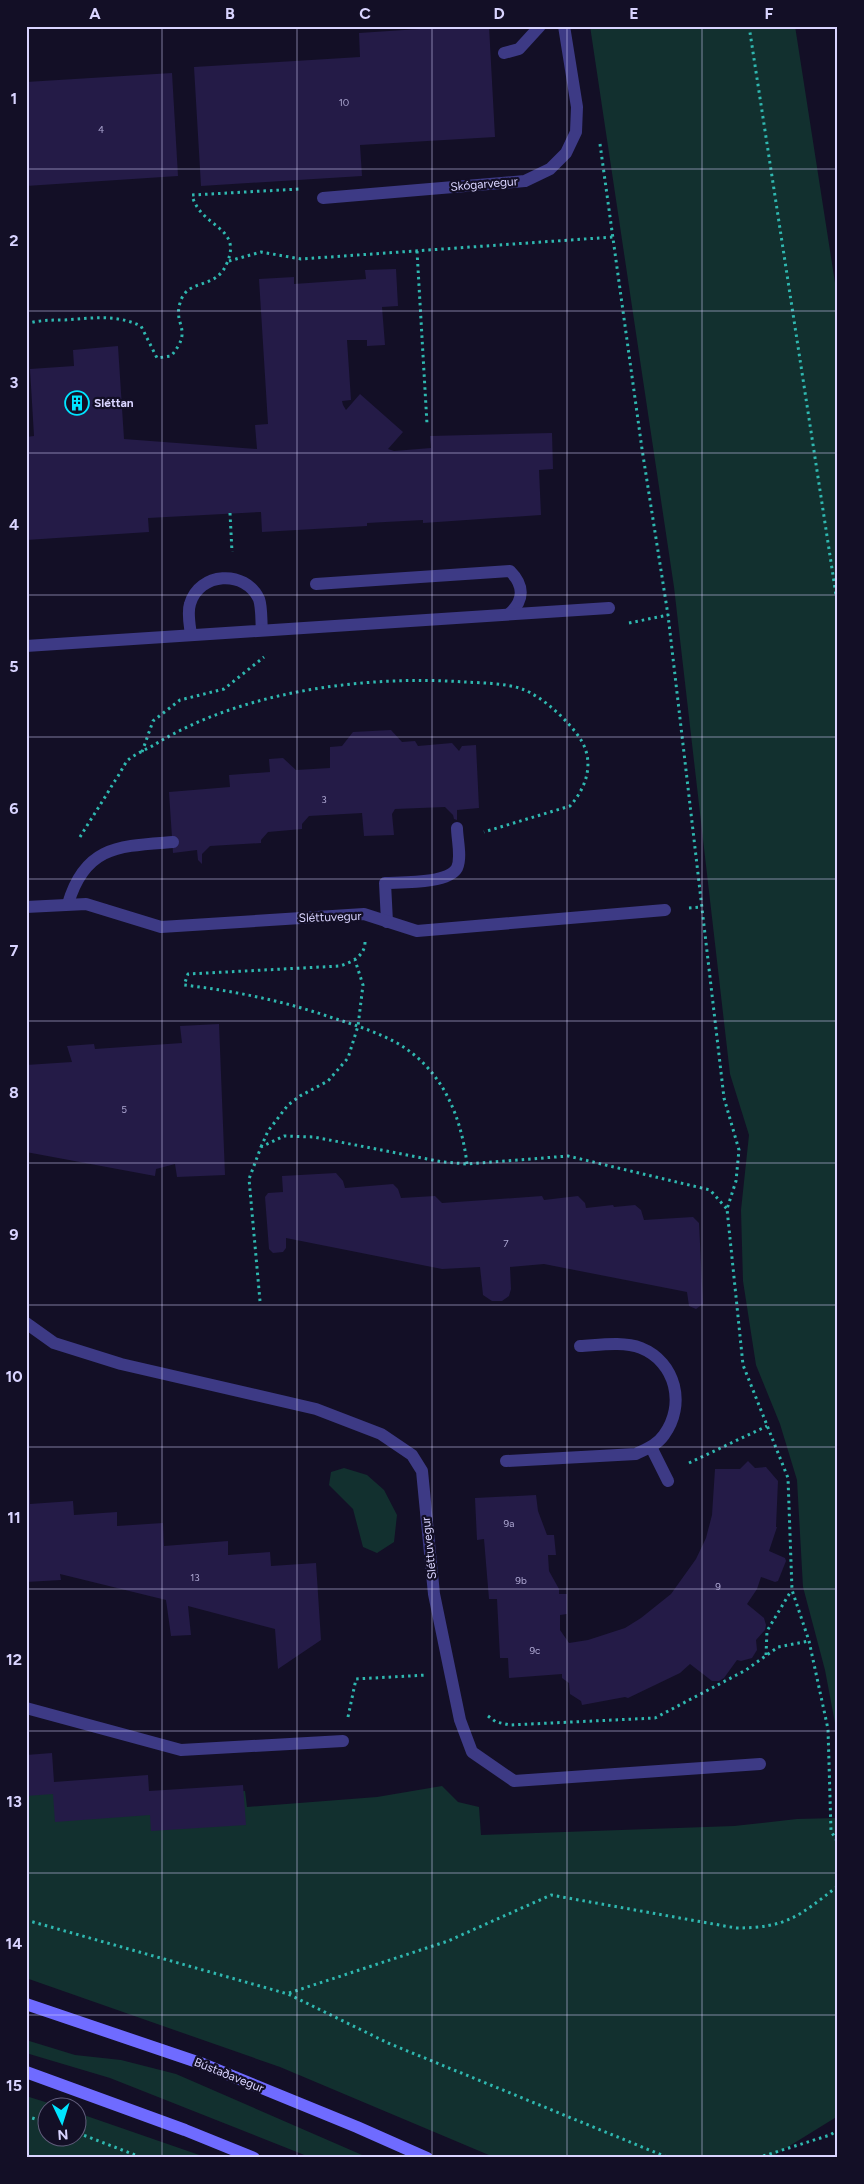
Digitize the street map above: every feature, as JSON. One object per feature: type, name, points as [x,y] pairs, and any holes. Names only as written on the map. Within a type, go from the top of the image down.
[{"type":"main road","name":"Bústaðavegur","points":[[26,2004],[203,2064],[427,2158]]},
{"type":"main road","points":[[26,2072],[185,2130],[254,2158]]},
{"type":"street","points":[[504,53],[519,49],[540,26]]},
{"type":"street","name":"Skógarvegur","points":[[323,198],[525,181],[550,169],[566,153],[576,132],[577,106],[564,26]]},
{"type":"street","points":[[316,584],[510,571],[518,578],[522,589],[517,607],[510,614]]},
{"type":"street","points":[[191,635],[189,606],[194,595],[211,580],[223,577],[234,578],[245,583],[254,591],[260,601],[262,630]]},
{"type":"street","points":[[26,646],[609,608]]},
{"type":"street","points":[[387,922],[385,883],[438,879],[452,874],[459,860],[457,834]]},
{"type":"street","points":[[68,904],[73,887],[82,872],[95,859],[110,850],[126,845],[173,842]]},
{"type":"street","name":"Sléttuvegur","points":[[26,907],[86,904],[161,926],[364,914],[417,931],[664,910]]},
{"type":"street","name":"Sléttuvegur","points":[[26,1323],[54,1342],[121,1364],[316,1409],[382,1434],[412,1455],[422,1471],[434,1594],[460,1720],[472,1752],[514,1781],[760,1764]]},
{"type":"street","points":[[506,1461],[636,1454],[651,1447],[663,1436],[672,1422],[676,1406],[676,1390],[664,1364],[653,1354],[626,1344],[580,1346]]},
{"type":"street","points":[[651,1447],[666,1478]]},
{"type":"street","points":[[26,1708],[181,1750],[343,1742]]},
{"type":"path","points":[[748,26],[838,608]]},
{"type":"path","points":[[600,141],[642,449],[668,615],[724,1098],[739,1150],[736,1181],[727,1209],[743,1365],[788,1478],[792,1590],[809,1641],[828,1729],[832,1832],[838,1843]]},
{"type":"path","points":[[26,324],[44,320],[119,318],[141,326],[157,358],[171,356],[182,339],[183,331],[179,313],[180,303],[185,294],[197,285],[209,283],[217,278],[223,272],[228,261],[229,238],[225,232],[200,213],[194,204],[192,195],[307,189],[323,198]]},
{"type":"path","points":[[228,261],[261,252],[301,259],[613,237]]},
{"type":"path","points":[[416,251],[428,424]]},
{"type":"path","points":[[230,513],[233,556]]},
{"type":"path","points":[[142,752],[153,721],[180,700],[224,689],[266,656]]},
{"type":"path","points":[[78,839],[128,760],[172,734],[222,713],[268,699],[316,689],[364,683],[434,680],[483,683],[522,689],[554,710],[576,733],[587,756],[586,783],[579,796],[570,806],[457,834]]},
{"type":"path","points":[[364,914],[365,948],[355,960],[340,966],[188,974],[184,985],[228,990],[311,1010],[358,1026],[398,1044],[436,1078],[449,1097],[458,1118],[467,1164]]},
{"type":"path","points":[[260,1301],[249,1179],[268,1130],[288,1105],[300,1096],[328,1081],[339,1071],[348,1058],[358,1026],[363,985],[355,960]]},
{"type":"path","points":[[261,1147],[284,1136],[314,1137],[443,1162],[467,1164],[568,1156],[710,1190],[727,1209]]},
{"type":"path","points":[[666,1478],[767,1426]]},
{"type":"path","points":[[766,1656],[767,1631],[792,1590]]},
{"type":"path","points":[[485,1714],[496,1722],[510,1725],[655,1718],[746,1670],[778,1647],[809,1641]]},
{"type":"path","points":[[343,1742],[356,1680],[451,1674]]},
{"type":"path","points":[[288,1994],[448,1941],[551,1895],[736,1928],[762,1928],[793,1918],[838,1886]]},
{"type":"path","points":[[26,1920],[288,1994],[388,2043],[669,2158]]},
{"type":"path","points":[[26,2116],[38,2120]]},
{"type":"path","points":[[757,2158],[830,2135],[838,2130]]},
{"type":"path","points":[[88,2137],[143,2158]]},
{"type":"green space","points":[[590,26],[795,26],[838,302],[838,1739],[825,1670],[803,1587],[797,1480],[780,1424],[756,1365],[743,1281],[741,1210],[749,1135],[730,1074],[674,587]]},
{"type":"green space","points":[[344,1468],[367,1475],[384,1490],[397,1515],[394,1542],[377,1553],[363,1547],[353,1509],[329,1485],[331,1472]]},
{"type":"green space","points":[[26,1762],[29,1790],[124,1800],[245,1791],[247,1807],[377,1797],[442,1786],[458,1802],[479,1807],[481,1835],[734,1826],[797,1819],[838,1818],[838,2116],[770,2158],[496,2158],[280,2067],[26,1978]]},
{"type":"green space","points":[[26,2040],[75,2055],[121,2060],[176,2074],[369,2158],[312,2158],[110,2078],[26,2053]]},
{"type":"green space","points":[[26,2096],[38,2100],[38,2146],[88,2146],[88,2116],[208,2158],[26,2158]]},
{"type":"building","points":[[489,26],[495,137],[360,145],[362,176],[201,186],[194,67],[360,57],[359,33]]},
{"type":"building","points":[[172,73],[178,176],[26,186],[26,82]]},
{"type":"building","name":"Sléttan","points":[[396,269],[398,306],[382,307],[385,345],[367,346],[367,340],[347,340],[351,400],[342,401],[343,405],[346,410],[360,394],[403,432],[388,449],[394,451],[431,448],[430,436],[552,433],[553,469],[539,470],[541,515],[423,523],[423,520],[367,523],[367,526],[262,532],[261,512],[148,518],[149,532],[26,540],[26,437],[34,436],[30,369],[74,366],[73,350],[118,346],[124,439],[257,449],[255,425],[268,424],[259,279],[294,277],[294,284],[366,279],[365,270]]},
{"type":"building","points":[[391,730],[402,742],[415,741],[418,746],[452,743],[459,751],[462,746],[476,745],[479,808],[457,810],[457,820],[454,819],[453,815],[445,807],[395,809],[392,814],[394,835],[364,836],[362,813],[309,816],[302,824],[302,829],[268,832],[261,840],[261,843],[210,846],[202,854],[202,864],[198,860],[197,850],[173,853],[169,792],[230,787],[229,775],[270,772],[269,759],[283,758],[296,770],[330,768],[330,747],[342,746],[353,732]]},
{"type":"building","points":[[219,1024],[225,1175],[177,1177],[175,1164],[156,1169],[155,1176],[26,1152],[26,1065],[72,1062],[67,1046],[94,1044],[95,1049],[182,1043],[180,1026]]},
{"type":"building","points":[[336,1173],[343,1181],[345,1188],[393,1184],[398,1189],[401,1198],[435,1196],[442,1203],[542,1196],[544,1200],[578,1196],[585,1203],[586,1208],[635,1205],[641,1210],[644,1220],[693,1217],[699,1223],[703,1304],[696,1309],[689,1306],[687,1292],[544,1264],[510,1267],[511,1289],[509,1296],[502,1301],[492,1301],[483,1295],[480,1267],[442,1269],[286,1238],[286,1248],[283,1252],[273,1253],[269,1249],[265,1197],[268,1193],[283,1192],[282,1176]]},
{"type":"building","points":[[748,1461],[755,1468],[766,1467],[778,1481],[777,1527],[769,1551],[785,1558],[786,1561],[778,1581],[775,1582],[761,1577],[757,1589],[747,1604],[764,1618],[766,1625],[765,1630],[756,1640],[757,1650],[752,1658],[741,1661],[737,1660],[724,1678],[719,1681],[712,1681],[690,1664],[680,1673],[628,1698],[582,1705],[581,1701],[570,1694],[569,1683],[562,1678],[562,1674],[509,1678],[508,1658],[500,1658],[497,1599],[489,1599],[484,1539],[477,1540],[475,1498],[536,1495],[538,1511],[547,1535],[554,1535],[556,1555],[548,1555],[549,1571],[559,1589],[559,1594],[567,1594],[567,1614],[560,1615],[560,1630],[569,1643],[588,1640],[625,1628],[671,1594],[696,1559],[706,1538],[712,1515],[715,1469],[740,1469]]},
{"type":"building","points":[[30,1490],[30,1504],[73,1501],[74,1515],[117,1512],[117,1526],[163,1523],[164,1546],[228,1541],[228,1555],[270,1552],[271,1566],[316,1563],[321,1640],[278,1669],[275,1629],[188,1606],[191,1635],[171,1636],[166,1600],[60,1574],[61,1580],[26,1582],[26,1491]]},
{"type":"building","points":[[52,1753],[54,1782],[148,1775],[149,1791],[243,1785],[246,1825],[151,1831],[150,1815],[55,1822],[53,1794],[26,1796],[26,1755]]},
{"type":"place","name":"Sléttan","points":[[77,403]]}]
